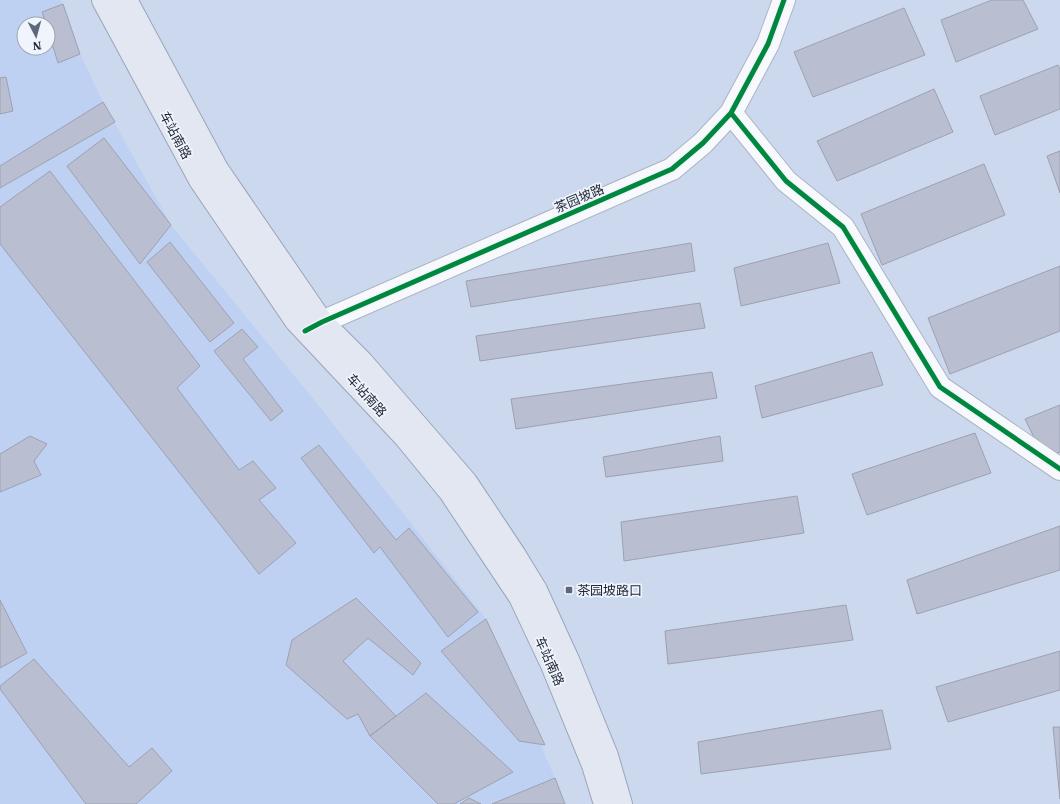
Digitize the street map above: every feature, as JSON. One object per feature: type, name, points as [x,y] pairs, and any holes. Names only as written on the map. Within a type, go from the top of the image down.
[{"type":"main road","name":"车站南路","points":[[103,0],[200,180],[296,321],[314,327],[362,362],[466,482],[522,566],[536,590],[568,660],[607,756],[621,804]]},
{"type":"main road","name":"车站南路","points":[[126,0],[217,169],[314,327],[450,492],[520,597],[552,665],[593,765],[605,804]]},
{"type":"street","name":"茶园坡路","points":[[314,327],[672,169],[703,143],[731,113],[768,44],[784,0]]},
{"type":"street","points":[[731,113],[786,181],[843,226],[940,387],[1060,469]]},
{"type":"shaded area","points":[[0,0],[61,0],[80,54],[103,102],[171,225],[319,406],[486,619],[555,778],[563,804],[0,804]]},
{"type":"building","points":[[992,0],[1023,0],[1038,29],[956,62],[941,20]]},
{"type":"building","points":[[63,4],[80,54],[58,63],[56,56],[56,16],[43,16],[42,12]]},
{"type":"building","points":[[904,8],[925,55],[813,97],[794,52]]},
{"type":"building","points":[[1058,65],[1060,69],[1060,109],[995,135],[980,96]]},
{"type":"building","points":[[6,77],[13,111],[0,114],[0,78]]},
{"type":"building","points":[[934,89],[953,132],[837,181],[817,141]]},
{"type":"building","points":[[103,102],[115,122],[0,188],[0,166]]},
{"type":"building","points":[[104,138],[171,225],[140,264],[67,166]]},
{"type":"building","points":[[1060,151],[1060,193],[1047,156]]},
{"type":"building","points":[[984,164],[1005,215],[882,265],[861,214]]},
{"type":"building","points":[[50,171],[200,366],[177,388],[239,470],[253,461],[276,488],[259,500],[296,543],[259,574],[0,244],[0,207]]},
{"type":"building","points":[[170,242],[234,323],[210,342],[147,262]]},
{"type":"building","points":[[691,243],[695,271],[471,307],[466,281]]},
{"type":"building","points":[[828,243],[840,283],[741,306],[734,268]]},
{"type":"building","points":[[1060,266],[1060,331],[950,374],[928,318]]},
{"type":"building","points":[[700,303],[705,328],[480,361],[476,336]]},
{"type":"building","points":[[242,329],[258,347],[243,359],[283,411],[271,421],[214,351]]},
{"type":"building","points":[[872,352],[883,385],[762,418],[755,386]]},
{"type":"building","points":[[712,372],[717,398],[516,429],[511,399]]},
{"type":"building","points":[[1060,405],[1060,452],[1044,458],[1025,419]]},
{"type":"building","points":[[975,433],[991,473],[867,515],[852,474]]},
{"type":"building","points":[[30,436],[47,444],[34,461],[41,475],[0,492],[0,454]]},
{"type":"building","points":[[720,436],[723,461],[606,477],[603,457]]},
{"type":"building","points":[[319,445],[396,540],[409,528],[478,612],[448,637],[380,547],[374,553],[301,458]]},
{"type":"building","points":[[797,496],[804,533],[624,561],[621,522]]},
{"type":"building","points":[[1060,526],[1060,570],[917,614],[907,580]]},
{"type":"building","points":[[356,598],[421,663],[413,675],[368,638],[343,661],[396,716],[370,736],[358,714],[347,719],[286,665],[292,640]]},
{"type":"building","points":[[0,600],[27,653],[0,668]]},
{"type":"building","points":[[846,605],[853,640],[668,664],[665,631]]},
{"type":"building","points":[[486,619],[545,745],[519,741],[441,651]]},
{"type":"building","points":[[1060,651],[1060,690],[948,722],[936,687]]},
{"type":"building","points":[[34,659],[129,767],[152,748],[172,771],[136,804],[86,804],[0,689],[0,686]]},
{"type":"building","points":[[426,693],[513,772],[454,804],[438,804],[370,736]]},
{"type":"building","points":[[882,710],[891,749],[701,774],[698,742]]},
{"type":"building","points":[[1053,727],[1060,727],[1060,799]]},
{"type":"building","points":[[555,778],[565,804],[492,804]]},
{"type":"building","points":[[469,798],[481,804],[460,804]]},
{"type":"cycle path","points":[[305,331],[322,322],[672,169],[703,143],[731,113],[768,44],[784,0]]},
{"type":"cycle path","points":[[731,113],[786,181],[843,227],[940,387],[1060,469]]},
{"type":"place","name":"茶园坡路口","points":[[569,590]]}]
